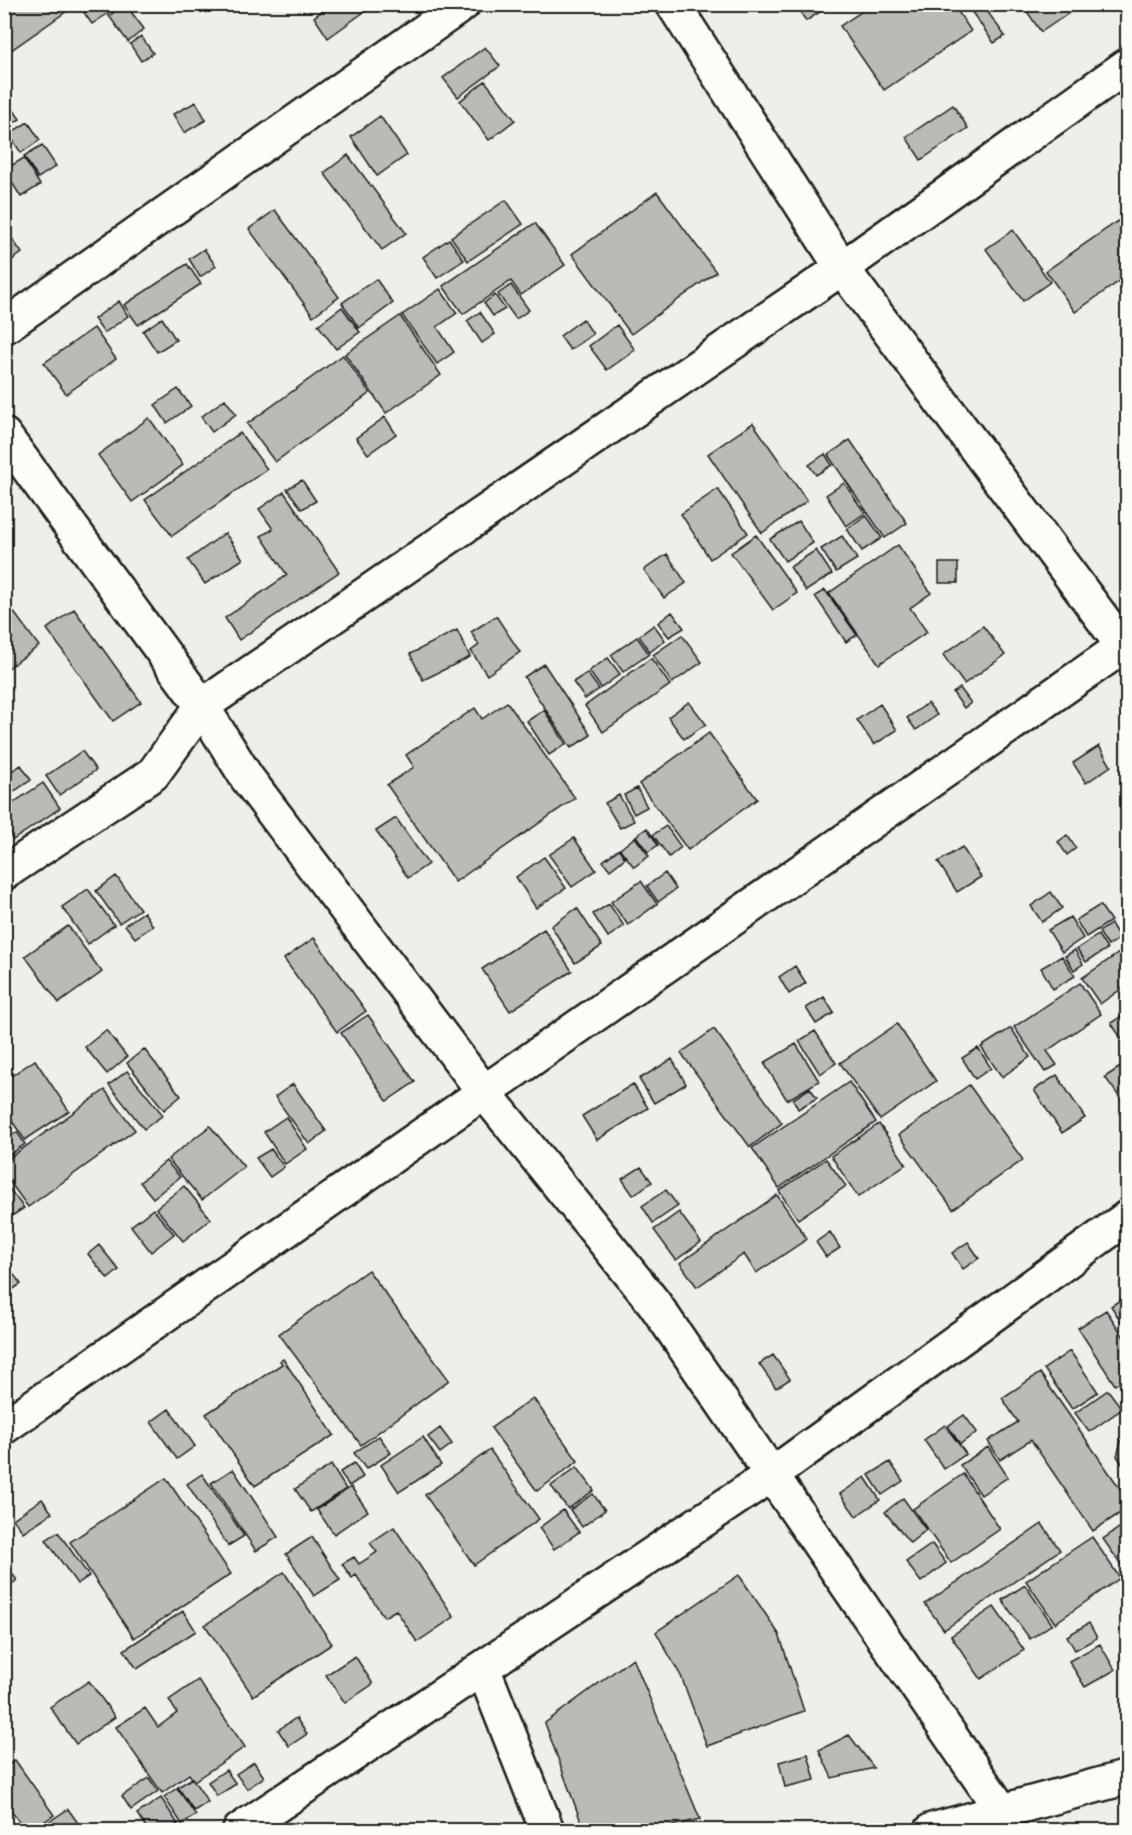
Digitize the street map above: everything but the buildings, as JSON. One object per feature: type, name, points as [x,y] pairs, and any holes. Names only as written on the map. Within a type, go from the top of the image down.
[{"type":"street","points":[[4,327],[464,4]]},
{"type":"street","points":[[4,1427],[1126,648],[842,268],[673,4]]},
{"type":"street","points":[[4,873],[153,774],[202,706],[842,268],[1128,65]]},
{"type":"street","points":[[4,435],[202,706],[247,778],[484,1092],[654,1303],[1002,1810]]},
{"type":"street","points":[[240,1830],[771,1475],[1128,1217]]},
{"type":"street","points":[[483,1668],[547,1830]]},
{"type":"street","points":[[932,1830],[1128,1777]]}]
